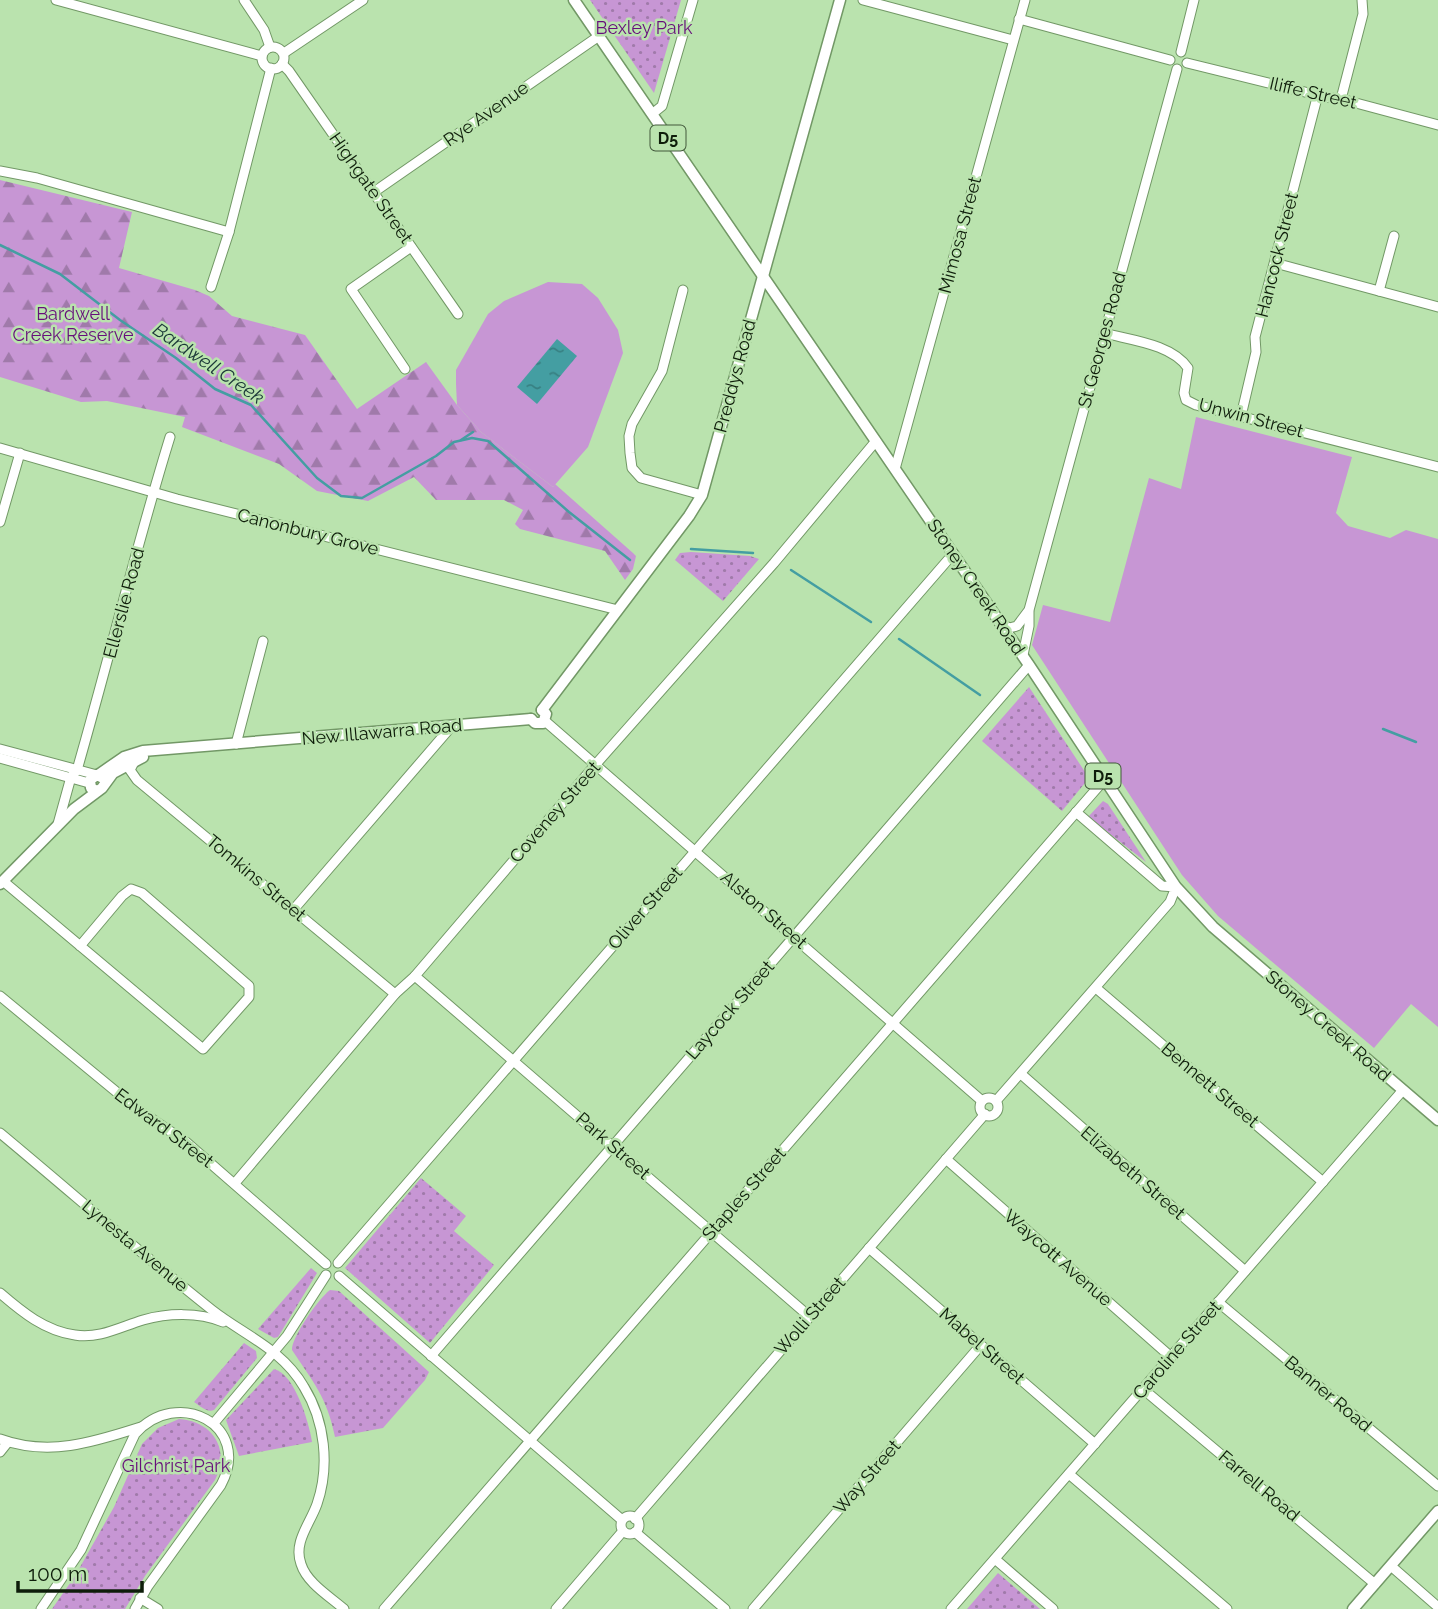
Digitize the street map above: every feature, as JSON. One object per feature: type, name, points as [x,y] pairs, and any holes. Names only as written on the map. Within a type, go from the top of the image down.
[{"type":"main road","name":"Stoney Creek Road","points":[[574,0],[1001,623],[1176,887],[1213,927],[1438,1120]]},
{"type":"main road","name":"Preddys Road","points":[[531,719],[533,711],[544,715],[702,495],[840,0]]},
{"type":"main road","name":"New Illawarra Road","points":[[96,782],[138,758],[234,745],[531,719]]},
{"type":"main road","name":"New Illawarra Road","points":[[1,882],[68,815],[116,761],[136,752],[229,743],[234,745]]},
{"type":"main road","points":[[1353,1609],[1438,1511]]},
{"type":"street","points":[[244,0],[264,30],[270,47]]},
{"type":"street","points":[[284,53],[277,47],[270,47],[262,56],[264,64],[271,68],[282,64],[284,53],[363,0]]},
{"type":"street","points":[[652,114],[662,106],[693,0]]},
{"type":"street","points":[[863,0],[1013,40]]},
{"type":"street","name":"Mimosa Street","points":[[895,469],[1024,0]]},
{"type":"street","points":[[1181,52],[1194,0]]},
{"type":"street","points":[[1341,99],[1363,14],[1362,0]]},
{"type":"street","points":[[61,1],[262,56]]},
{"type":"street","points":[[1020,19],[1170,60]]},
{"type":"street","name":"Rye Avenue","points":[[374,192],[598,36]]},
{"type":"street","points":[[1170,60],[1174,54],[1181,52]]},
{"type":"street","points":[[1170,60],[1172,66],[1182,68],[1187,63],[1181,52]]},
{"type":"street","name":"Iliffe Street","points":[[1187,63],[1438,125]]},
{"type":"street","name":"Highgate Street","points":[[282,64],[458,314]]},
{"type":"street","points":[[211,287],[229,232],[271,68]]},
{"type":"street","name":"St Georges Road","points":[[1026,660],[1029,610],[1177,69]]},
{"type":"street","name":"Hancock Street","points":[[1241,416],[1256,352],[1255,337],[1318,94]]},
{"type":"street","points":[[0,171],[37,178],[229,232]]},
{"type":"street","points":[[1379,291],[1394,236]]},
{"type":"street","points":[[405,369],[351,289],[411,247]]},
{"type":"street","points":[[1275,263],[1438,307]]},
{"type":"street","points":[[683,290],[662,371],[632,424],[629,436],[630,453],[632,468],[641,478],[702,495]]},
{"type":"street","name":"Unwin Street","points":[[1104,334],[1162,349],[1182,359],[1188,368],[1184,393],[1186,400],[1196,405],[1438,467]]},
{"type":"street","name":"Ellerslie Road","points":[[55,827],[63,810],[99,696],[170,437]]},
{"type":"street","name":"Coveney Street","points":[[235,1184],[396,994],[415,976],[596,764],[774,563],[876,441]]},
{"type":"street","name":"Canonbury Grove","points":[[0,448],[153,492],[618,610]]},
{"type":"street","points":[[0,522],[20,453]]},
{"type":"street","name":"Oliver Street","points":[[338,1263],[953,554]]},
{"type":"street","points":[[1001,623],[1009,628],[1017,626],[1029,610]]},
{"type":"street","points":[[234,745],[263,641]]},
{"type":"street","name":"Laycock Street","points":[[431,1356],[794,936],[1026,660]]},
{"type":"street","name":"Alston Street","points":[[544,715],[596,764],[982,1101]]},
{"type":"street","points":[[294,909],[451,727]]},
{"type":"street","points":[[0,749],[96,782]]},
{"type":"street","points":[[0,758],[74,773]]},
{"type":"street","name":"Tomkins Street","points":[[138,758],[130,769],[137,780],[396,994]]},
{"type":"street","name":"Staples Street","points":[[384,1609],[1105,779]]},
{"type":"street","points":[[996,1101],[1170,902],[1176,887],[1162,887],[1076,812]]},
{"type":"street","points":[[1,882],[203,1049],[249,997],[249,986],[142,893],[131,890],[122,896],[80,946]]},
{"type":"street","name":"Park Street","points":[[415,976],[810,1317]]},
{"type":"street","name":"Bennett Street","points":[[1096,988],[1323,1182]]},
{"type":"street","name":"Edward Street","points":[[0,996],[136,1108],[186,1142],[326,1264]]},
{"type":"street","name":"Elizabeth Street","points":[[1021,1074],[1245,1271]]},
{"type":"street","name":"Caroline Street","points":[[951,1609],[1403,1090]]},
{"type":"street","points":[[989,1098],[996,1101],[996,1112],[985,1114],[981,1110],[982,1101],[989,1098]]},
{"type":"street","name":"Wolli Street","points":[[635,1519],[985,1114]]},
{"type":"street","name":"Lynesta Avenue","points":[[0,1133],[211,1310],[274,1351],[295,1373],[312,1402],[324,1455],[321,1491],[300,1540],[300,1563],[311,1580],[344,1609]]},
{"type":"street","name":"Waycott Avenue","points":[[946,1159],[1171,1357]]},
{"type":"street","name":"Mabel Street","points":[[869,1248],[1095,1444]]},
{"type":"street","points":[[326,1275],[326,1264],[332,1261],[338,1263],[341,1270],[339,1276]]},
{"type":"street","points":[[326,1275],[334,1278],[339,1276]]},
{"type":"street","points":[[214,1423],[287,1336],[326,1275]]},
{"type":"street","points":[[339,1276],[622,1520],[623,1531],[556,1609]]},
{"type":"street","points":[[0,1293],[43,1325],[73,1335],[99,1335],[144,1320],[173,1315],[203,1316],[234,1326]]},
{"type":"street","name":"Banner Road","points":[[1218,1302],[1438,1486]]},
{"type":"street","name":"Way Street","points":[[753,1609],[980,1346]]},
{"type":"street","name":"Farrell Road","points":[[1143,1389],[1375,1584]]},
{"type":"street","points":[[0,1452],[4,1440],[39,1447],[73,1447],[141,1427],[164,1415],[184,1412],[201,1415],[214,1423],[226,1444],[229,1462],[225,1478],[140,1598],[135,1609]]},
{"type":"street","points":[[41,1609],[64,1579],[86,1541],[128,1447],[141,1427]]},
{"type":"street","points":[[1069,1474],[1227,1609]]},
{"type":"street","points":[[622,1520],[627,1517],[635,1519],[638,1525],[635,1532]]},
{"type":"street","points":[[623,1531],[627,1534],[635,1532]]},
{"type":"street","points":[[635,1532],[725,1609]]},
{"type":"street","points":[[995,1559],[1053,1609]]},
{"type":"street","points":[[1391,1566],[1438,1607]]},
{"type":"street","points":[[140,1598],[159,1609]]},
{"type":"green space","name":"Bexley Park","points":[[590,0],[681,0],[654,93]]},
{"type":"green space","name":"Bardwell Creek Reserve","points":[[0,180],[132,212],[119,268],[195,290],[209,296],[232,316],[305,335],[357,409],[426,362],[457,405],[481,432],[553,487],[555,484],[636,556],[633,569],[625,580],[605,551],[520,529],[515,524],[523,510],[504,500],[436,500],[414,477],[368,501],[317,491],[279,464],[182,427],[185,417],[107,401],[81,402],[0,377]]},
{"type":"green space","points":[[548,282],[582,284],[598,298],[618,330],[623,353],[588,447],[553,487],[481,432],[457,405],[456,384],[456,370],[488,314],[504,301]]},
{"type":"green space","points":[[1196,417],[1352,457],[1336,513],[1348,526],[1390,538],[1406,530],[1438,539],[1438,1027],[1411,1004],[1374,1048],[1218,916],[1182,875],[1032,645],[1043,605],[1110,622],[1149,478],[1181,489]]},
{"type":"green space","points":[[680,553],[759,559],[723,601],[675,560]]},
{"type":"green space","points":[[1029,687],[1089,778],[1062,811],[982,741]]},
{"type":"green space","points":[[1103,801],[1108,804],[1146,862],[1088,817]]},
{"type":"green space","points":[[421,1178],[466,1216],[454,1231],[494,1265],[430,1343],[345,1268]]},
{"type":"green space","points":[[311,1268],[317,1273],[278,1337],[274,1338],[258,1329]]},
{"type":"green space","points":[[330,1290],[339,1291],[429,1372],[383,1428],[335,1437],[323,1400],[292,1350],[306,1318]]},
{"type":"green space","name":"Gilchrist Park","points":[[244,1343],[256,1351],[257,1358],[214,1410],[206,1410],[194,1402]]},
{"type":"green space","points":[[274,1369],[282,1373],[294,1389],[308,1423],[312,1442],[239,1456],[226,1420]]},
{"type":"green space","name":"Gilchrist Park","points":[[179,1419],[201,1425],[215,1439],[221,1458],[215,1480],[145,1576],[125,1609],[52,1609],[75,1576],[114,1507],[142,1444],[158,1428]]},
{"type":"green space","points":[[998,1573],[1040,1609],[967,1609]]},
{"type":"water","points":[[557,339],[577,356],[537,404],[517,387]]},
{"type":"waterway","name":"Bardwell Creek","points":[[0,245],[60,274],[215,389],[251,405],[317,478],[341,496],[362,498],[436,456],[454,442],[472,438],[488,441],[569,512],[630,560]]},
{"type":"waterway","name":"Bardwell Creek","points":[[461,440],[473,432]]},
{"type":"waterway","name":"Bardwell Creek","points":[[691,549],[753,553]]},
{"type":"waterway","name":"Bardwell Creek","points":[[791,570],[871,622]]},
{"type":"waterway","name":"Bardwell Creek","points":[[899,639],[980,695]]},
{"type":"waterway","name":"Bardwell Creek","points":[[1383,729],[1416,742]]}]
